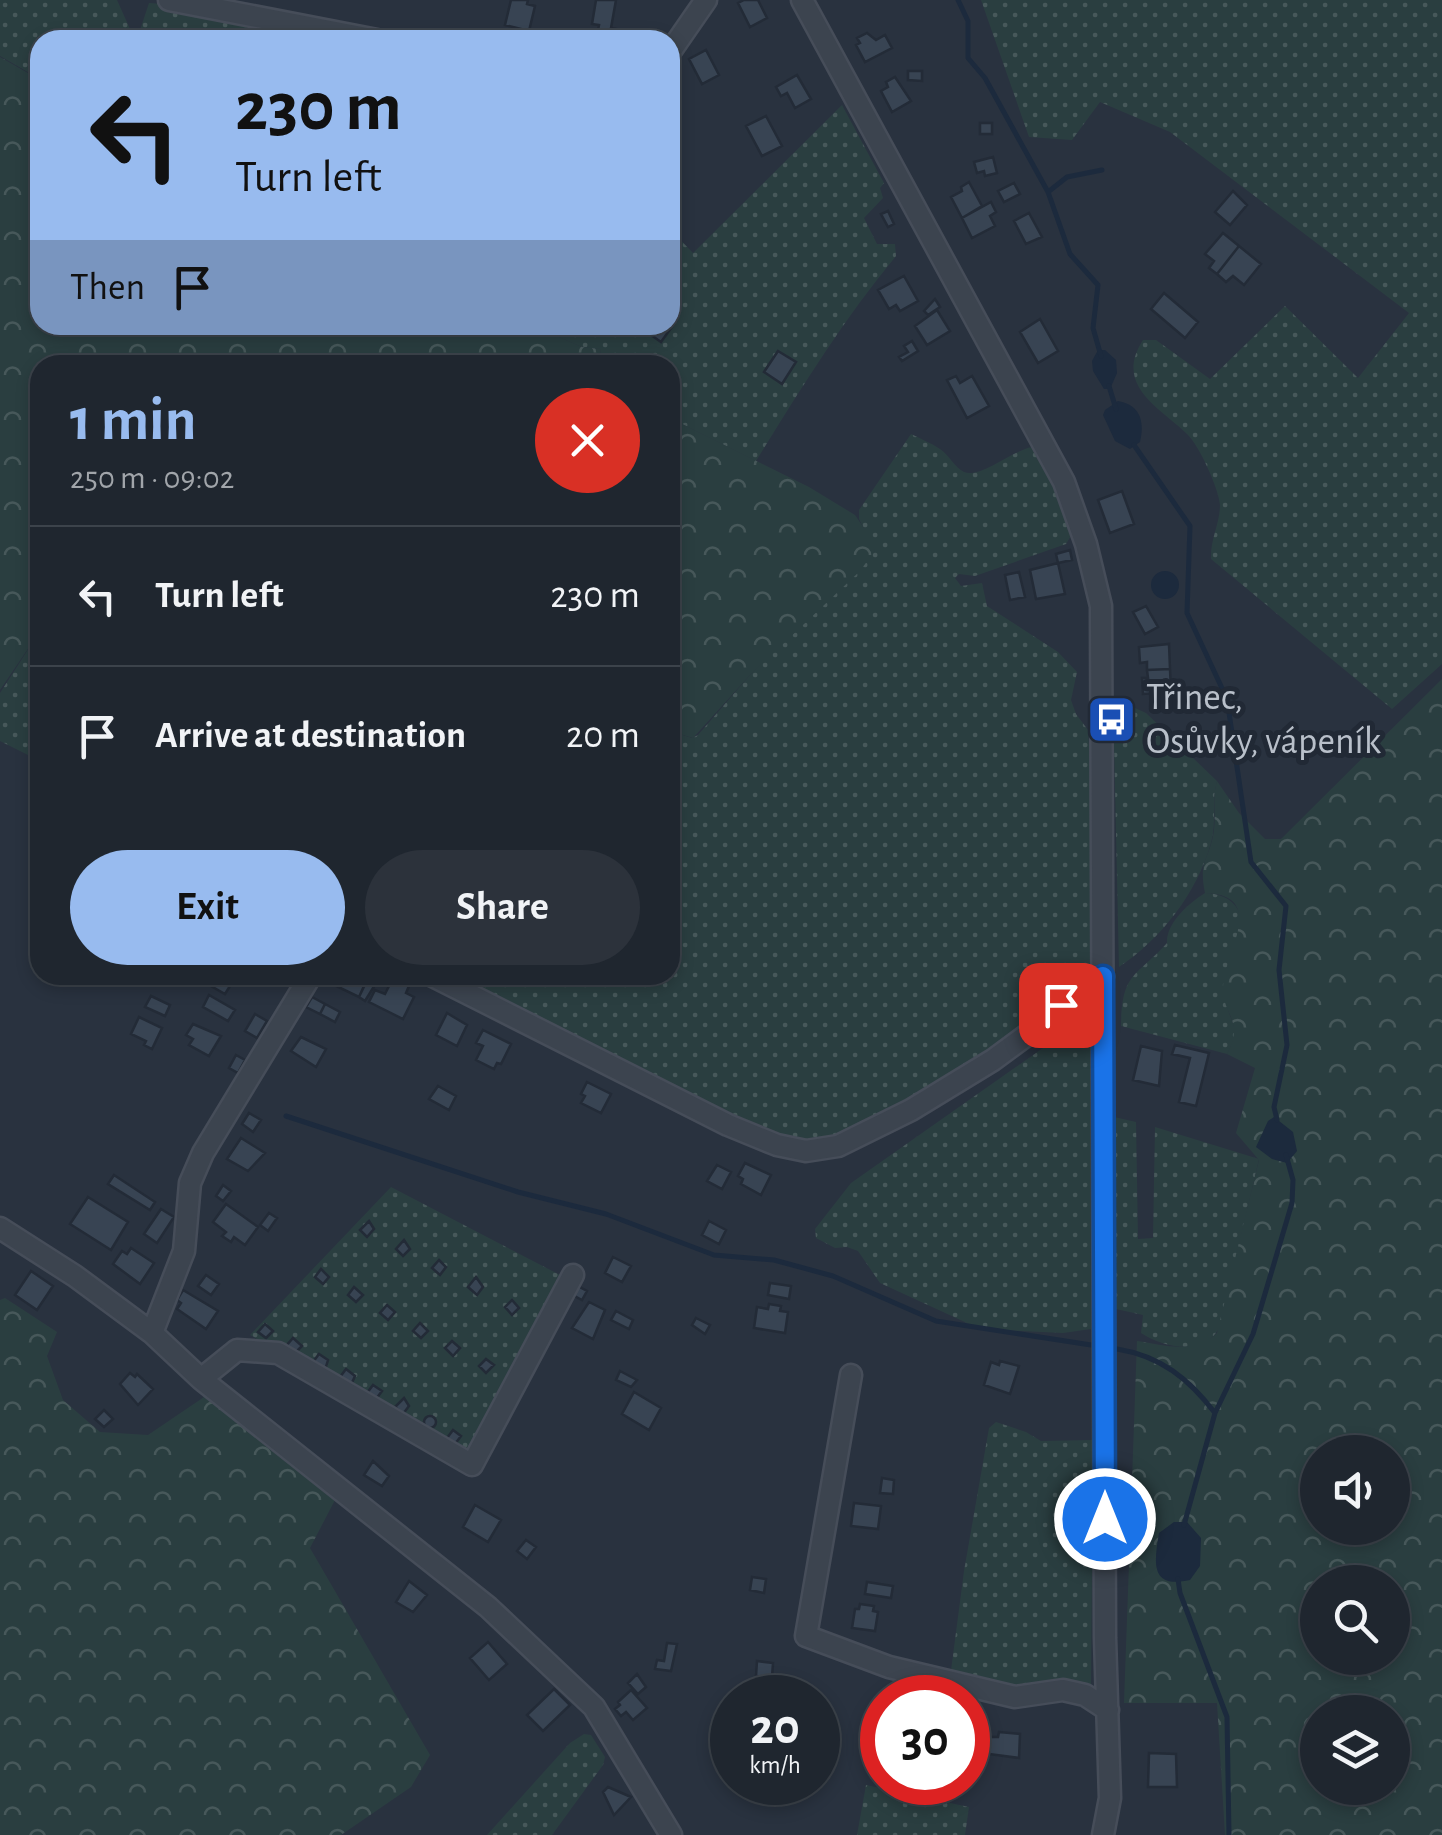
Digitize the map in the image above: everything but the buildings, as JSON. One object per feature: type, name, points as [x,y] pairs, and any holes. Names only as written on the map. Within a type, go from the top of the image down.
[{"type":"street","points":[[169,0],[324,30]]},
{"type":"street","points":[[680,38],[706,0]]},
{"type":"street","points":[[802,0],[1064,482],[1086,544],[1101,606],[1105,1638],[1110,1798],[1102,1835]]},
{"type":"street","points":[[451,985],[728,1125],[777,1145],[806,1151],[838,1146],[911,1110],[1022,1041],[1076,990],[1103,976]]},
{"type":"street","points":[[152,1334],[184,1251],[190,1183],[305,985]]},
{"type":"street","points":[[0,1228],[75,1276],[152,1334],[200,1378],[488,1607],[594,1707],[671,1835]]},
{"type":"street","points":[[200,1378],[238,1350],[278,1352],[472,1465],[573,1274]]},
{"type":"street","points":[[851,1376],[806,1636],[888,1667],[1015,1697],[1063,1690],[1085,1696],[1108,1710]]},
{"type":"green space","points":[[0,0],[117,0],[130,30],[30,30],[30,73],[0,56]]},
{"type":"green space","points":[[981,0],[1442,0],[1442,664],[1392,709],[1211,559],[1220,505],[1212,478],[1192,440],[1144,394],[1134,370],[1135,356],[1143,340],[1156,340],[1210,379],[1285,306],[1358,378],[1409,313],[1170,132],[1100,102],[1072,140],[1029,137]]},
{"type":"green space","points":[[149,3],[291,30],[140,30]]},
{"type":"green space","points":[[0,57],[30,74],[30,335],[554,335],[582,347],[600,349],[601,355],[30,355],[30,646],[0,690]]},
{"type":"green space","points":[[842,105],[884,183],[880,188],[883,198],[864,218],[877,244],[895,244],[896,256],[840,330],[756,461],[680,423],[680,355],[601,355],[600,349],[582,347],[554,335],[680,335],[680,239],[693,253]]},
{"type":"green space","points":[[680,423],[809,487],[855,515],[875,551],[859,572],[750,675],[693,738],[680,734]]},
{"type":"green space","points":[[911,434],[940,449],[961,470],[971,473],[1032,447],[1050,476],[1072,534],[1066,544],[975,576],[959,574],[955,578],[961,586],[982,583],[987,606],[1058,652],[1077,672],[1071,700],[1088,730],[1093,810],[1091,970],[1070,978],[1038,1017],[997,1047],[873,1124],[830,1139],[807,1141],[770,1132],[708,1104],[474,985],[680,985],[680,734],[692,738],[698,735],[750,675],[875,551],[859,519],[859,510]]},
{"type":"green space","points":[[30,646],[30,756],[0,741],[0,693]]},
{"type":"green space","points":[[1442,679],[1442,1835],[1225,1835],[1217,1703],[1124,1703],[1137,1341],[1189,1346],[1217,1333],[1259,1160],[1236,1133],[1255,1068],[1227,1054],[1234,1033],[1223,987],[1239,915],[1235,904],[1224,896],[1205,893],[1203,882],[1214,830],[1217,781],[1239,813],[1265,839],[1281,839]]},
{"type":"green space","points":[[1113,698],[1146,713],[1217,781],[1213,835],[1197,880],[1163,929],[1119,967]]},
{"type":"green space","points":[[1205,893],[1228,899],[1240,918],[1226,991],[1235,1032],[1227,1054],[1121,1026],[1124,995],[1132,977],[1167,943],[1170,928],[1180,914]]},
{"type":"green space","points":[[1090,1015],[1091,1329],[1063,1333],[980,1329],[880,1283],[858,1251],[835,1248],[816,1238],[815,1229],[851,1183]]},
{"type":"green space","points":[[1114,1117],[1136,1122],[1138,1239],[1153,1238],[1155,1127],[1259,1159],[1220,1326],[1214,1336],[1195,1346],[1161,1343],[1141,1333],[1143,1315],[1116,1309]]},
{"type":"green space","points":[[391,1187],[560,1275],[467,1457],[250,1335]]},
{"type":"green space","points":[[5,1298],[57,1332],[47,1356],[63,1400],[100,1432],[148,1435],[210,1393],[336,1498],[310,1548],[430,1755],[411,1787],[341,1835],[0,1835],[0,1300]]},
{"type":"green space","points":[[996,1422],[1041,1441],[1093,1440],[1088,1689],[1032,1690],[990,1684],[990,1675],[950,1675],[989,1428]]},
{"type":"green space","points":[[584,1734],[591,1735],[605,1757],[603,1765],[552,1835],[487,1835],[570,1743]]},
{"type":"green space","points":[[862,1805],[969,1807],[965,1835],[857,1835]]},
{"type":"water","points":[[1098,350],[1105,350],[1116,360],[1117,373],[1110,389],[1104,389],[1093,371],[1092,361]]},
{"type":"water","points":[[1118,401],[1136,410],[1141,421],[1140,442],[1130,449],[1115,441],[1103,415]]},
{"type":"water","points":[[1165,571],[1175,575],[1179,585],[1175,595],[1165,599],[1155,595],[1151,585],[1155,575]]},
{"type":"water","points":[[1274,1117],[1293,1132],[1297,1151],[1287,1163],[1272,1159],[1256,1147],[1268,1121]]},
{"type":"water","points":[[1174,1522],[1187,1522],[1201,1538],[1200,1566],[1190,1580],[1168,1581],[1158,1571],[1159,1533]]},
{"type":"waterway","points":[[958,0],[968,21],[968,58],[985,78],[1048,192],[1070,254],[1098,285],[1093,328],[1101,356]]},
{"type":"waterway","points":[[1048,192],[1067,177],[1102,170]]},
{"type":"waterway","points":[[1109,386],[1116,409]]},
{"type":"waterway","points":[[1134,445],[1190,526],[1187,613],[1227,699],[1251,862],[1286,906],[1279,970],[1287,1045],[1274,1107],[1277,1120]]},
{"type":"waterway","points":[[286,1116],[518,1192],[606,1214],[714,1255],[774,1260],[833,1276],[936,1321],[1091,1345]]},
{"type":"waterway","points":[[1184,1525],[1215,1413],[1253,1334],[1292,1203],[1293,1180],[1286,1155]]},
{"type":"waterway","points":[[1117,1349],[1147,1357],[1173,1371],[1215,1413]]},
{"type":"waterway","points":[[1178,1579],[1227,1717],[1229,1835]]},
{"type":"place","name":"Třinec, Osůvky, vápeník","points":[[1111,720]]},
{"type":"route","points":[[1061,1005],[1076,990],[1103,976],[1105,1519]]}]
